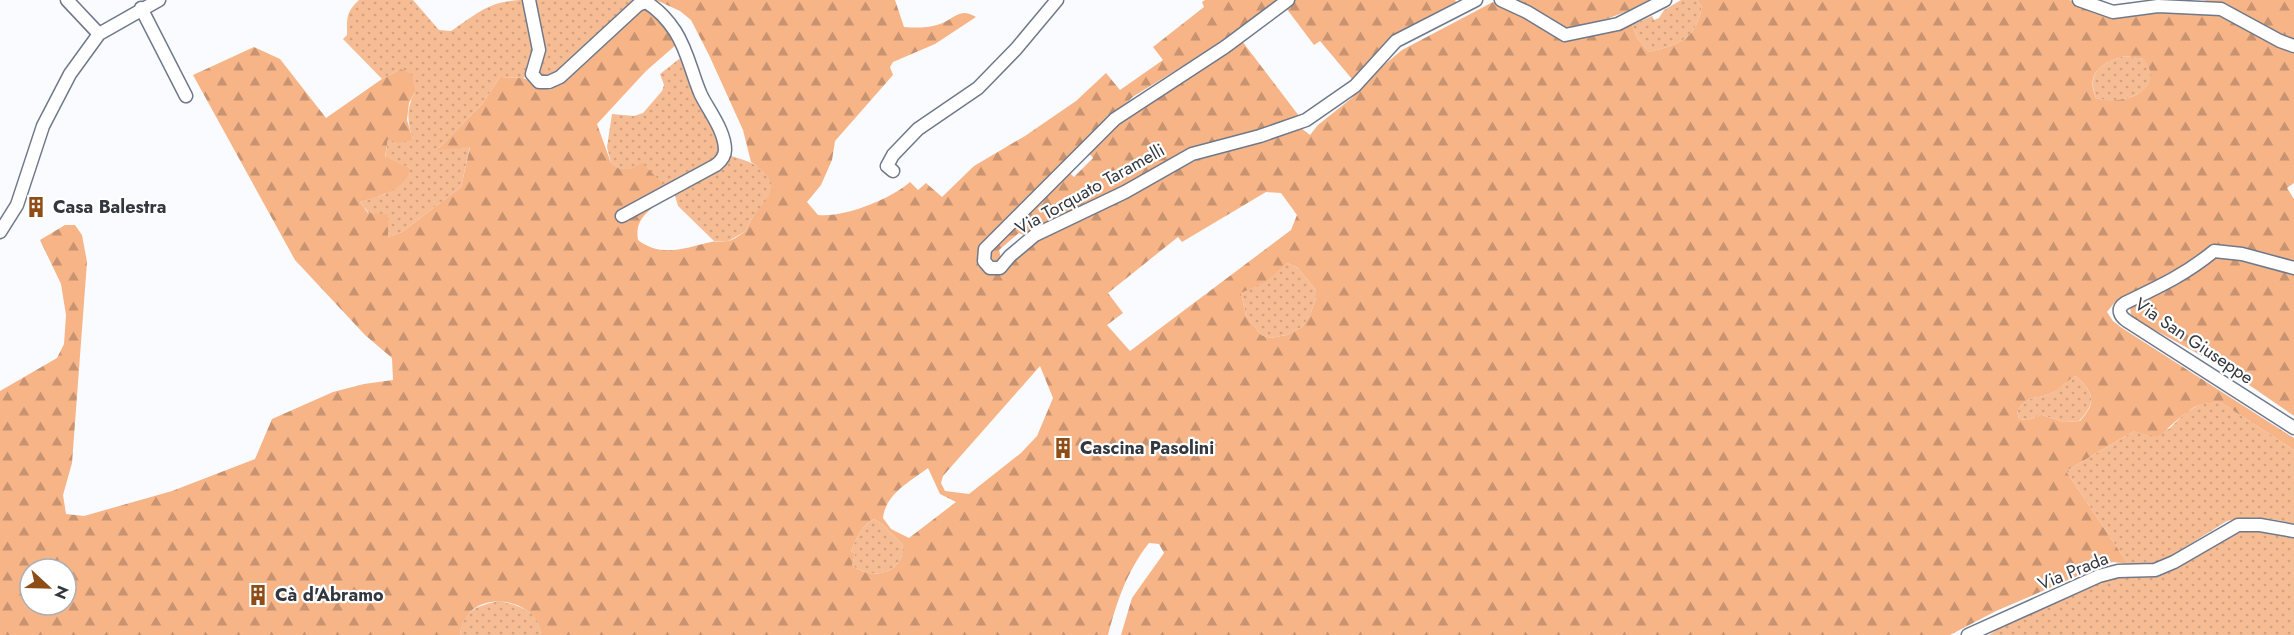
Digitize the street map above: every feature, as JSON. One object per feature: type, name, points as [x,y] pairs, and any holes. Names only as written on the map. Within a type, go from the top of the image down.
[{"type":"street","points":[[67,0],[99,34]]},
{"type":"street","points":[[0,232],[20,198],[43,126],[70,74],[99,34],[159,0]]},
{"type":"street","points":[[529,0],[539,50],[532,74],[539,82],[549,82],[560,77],[638,5],[646,2],[660,11],[677,34],[701,95],[714,119],[725,148],[720,162],[622,216]]},
{"type":"street","points":[[893,171],[888,168],[888,163],[918,129],[978,88],[1016,49],[1056,0]]},
{"type":"street","name":"Via Torquato Taramelli","points":[[1288,0],[1225,47],[1115,119],[985,249],[984,261],[990,268],[1000,268],[1010,256],[1035,235],[1125,192],[1192,154],[1260,136],[1305,120],[1355,86],[1396,41],[1476,0]]},
{"type":"street","points":[[1501,0],[1527,12],[1565,35],[1618,24],[1665,0]]},
{"type":"street","points":[[2079,0],[2113,12],[2158,6],[2221,9],[2280,41],[2294,46]]},
{"type":"street","points":[[141,9],[186,96]]},
{"type":"street","name":"Via San Giuseppe","points":[[2294,268],[2242,254],[2214,251],[2193,269],[2174,280],[2124,303],[2119,311],[2122,318],[2294,428]]},
{"type":"street","name":"Via Prada","points":[[1968,635],[2099,576],[2118,571],[2155,570],[2165,566],[2238,525],[2260,525],[2294,531]]},
{"type":"shaded area","points":[[359,0],[413,0],[439,30],[451,31],[485,8],[503,2],[525,0],[537,48],[529,74],[523,78],[500,77],[482,104],[438,149],[470,146],[461,187],[402,232],[388,237],[360,202],[385,194],[410,168],[385,158],[388,139],[413,140],[408,115],[415,92],[401,69],[382,79],[343,39],[347,35],[349,12]]},
{"type":"shaded area","points":[[533,0],[639,0],[573,60],[549,78],[542,78],[536,75]]},
{"type":"shaded area","points":[[1681,0],[1697,0],[1702,7],[1695,27],[1690,34],[1677,43],[1649,52],[1637,38],[1632,25],[1652,16],[1654,20],[1659,18],[1664,10]]},
{"type":"shaded area","points":[[2125,56],[2145,59],[2150,70],[2150,80],[2146,88],[2128,98],[2106,100],[2096,98],[2093,81],[2098,70],[2109,61]]},
{"type":"shaded area","points":[[679,59],[684,59],[716,131],[721,149],[718,158],[665,190],[632,169],[620,169],[611,163],[607,147],[612,114],[634,116],[643,113],[662,91],[664,85],[660,74]]},
{"type":"shaded area","points":[[727,155],[762,169],[772,182],[772,191],[746,231],[727,242],[714,241],[678,206],[674,192]]},
{"type":"shaded area","points":[[1287,263],[1298,268],[1316,290],[1316,298],[1310,315],[1302,327],[1287,335],[1270,338],[1261,335],[1246,316],[1241,293]]},
{"type":"shaded area","points":[[2076,376],[2087,388],[2091,398],[2089,408],[2079,421],[2064,422],[2042,415],[2027,420],[2019,419],[2017,411],[2026,401],[2051,393]]},
{"type":"shaded area","points":[[2206,401],[2220,402],[2294,450],[2294,524],[2260,518],[2227,521],[2158,564],[2136,568],[2128,564],[2066,471],[2134,431],[2169,429],[2186,412]]},
{"type":"shaded area","points":[[874,519],[903,545],[902,557],[896,566],[891,570],[878,573],[864,572],[852,565],[855,554],[851,551],[857,537]]},
{"type":"shaded area","points":[[2246,529],[2294,538],[2294,635],[1989,635],[2001,627],[2104,578],[2174,566]]},
{"type":"shaded area","points":[[499,601],[521,607],[533,615],[540,627],[541,635],[460,635],[464,620],[472,610]]},
{"type":"green space","points":[[656,0],[895,0],[904,27],[937,25],[965,13],[976,17],[935,44],[893,62],[890,67],[893,75],[835,141],[832,160],[821,185],[807,202],[818,215],[829,215],[867,206],[891,195],[910,182],[918,190],[926,183],[942,197],[974,166],[1025,136],[1076,101],[1106,73],[1120,90],[1163,60],[1153,47],[1204,7],[1202,2],[1205,0],[1279,0],[1217,45],[1134,96],[1081,144],[985,241],[980,249],[978,266],[989,271],[1044,234],[1205,156],[1301,128],[1310,135],[1318,125],[1353,97],[1354,90],[1402,50],[1493,2],[1526,15],[1560,34],[1632,25],[1637,38],[1649,52],[1677,43],[1690,34],[1702,7],[1697,0],[2069,0],[2113,15],[2160,10],[2223,14],[2294,49],[2294,183],[2287,188],[2294,199],[2294,264],[2228,246],[2213,245],[2182,270],[2115,302],[2107,312],[2122,328],[2294,438],[2294,450],[2220,402],[2210,402],[2193,408],[2157,437],[2134,431],[2066,471],[2128,564],[2113,562],[2103,565],[1996,611],[1950,635],[1121,635],[1132,598],[1164,553],[1159,544],[1149,543],[1124,587],[1108,635],[541,635],[538,622],[529,612],[517,605],[488,602],[475,608],[465,619],[460,635],[0,635],[0,391],[57,358],[64,344],[66,315],[61,284],[40,240],[65,225],[75,225],[82,235],[87,262],[72,463],[63,495],[66,514],[84,516],[172,491],[255,459],[272,419],[333,392],[393,380],[392,358],[365,335],[295,260],[193,75],[254,47],[280,59],[326,118],[382,79],[401,69],[412,75],[415,92],[409,103],[407,120],[413,140],[397,143],[388,139],[385,157],[410,168],[407,176],[403,182],[390,191],[360,202],[368,213],[388,214],[388,237],[402,232],[461,187],[470,147],[437,150],[482,104],[500,77],[523,78],[550,90],[641,7],[658,17],[677,44],[646,71],[597,124],[611,163],[620,169],[632,169],[642,163],[661,182],[668,195],[642,219],[637,232],[638,240],[655,249],[683,249],[713,242],[725,242],[739,236],[746,231],[769,196],[771,188],[770,180],[764,172],[751,162],[743,130],[691,20],[680,11]],"holes":[[[2125,56],[2144,59],[2150,70],[2150,80],[2146,88],[2128,98],[2117,100],[2096,98],[2093,89],[2094,75],[2103,65]],[[1266,192],[1281,193],[1297,215],[1291,230],[1130,351],[1107,325],[1123,313],[1108,293],[1178,237],[1182,242]],[[1287,263],[1298,268],[1316,290],[1316,298],[1310,315],[1302,327],[1287,335],[1270,338],[1261,335],[1246,316],[1241,293],[1265,282]],[[1040,366],[1053,398],[1037,436],[1021,453],[969,494],[945,491],[941,483],[943,476]],[[2076,376],[2087,388],[2091,398],[2089,408],[2080,421],[2064,422],[2042,415],[2027,420],[2019,419],[2017,411],[2026,401],[2051,393]],[[928,468],[940,494],[956,502],[909,538],[891,529],[883,518],[885,509],[900,489]],[[874,519],[903,545],[902,555],[896,566],[891,570],[878,573],[864,572],[852,565],[855,554],[851,551],[857,537]]]},
{"type":"green space","points":[[1295,0],[1455,0],[1457,3],[1392,36],[1352,79],[1320,41],[1314,45],[1286,8]]},
{"type":"green space","points":[[1510,0],[1652,0],[1609,18],[1564,31]]},
{"type":"green space","points":[[2203,0],[2294,0],[2294,41],[2223,5]]},
{"type":"green space","points":[[1242,41],[1299,116],[1274,127],[1206,144],[1176,158],[1123,189],[1026,236],[1019,233],[999,250],[1001,258],[995,262],[989,255],[998,242],[1068,171],[1074,177],[1093,158],[1088,152],[1118,121]]},
{"type":"green space","points":[[2218,254],[2294,271],[2294,416],[2226,369],[2131,317],[2130,305],[2190,276]]},
{"type":"place","name":"Casa Balestra","points":[[36,207]]},
{"type":"place","name":"Cascina Pasolini","points":[[1063,448]]},
{"type":"place","name":"Cà d'Abramo","points":[[258,595]]}]
